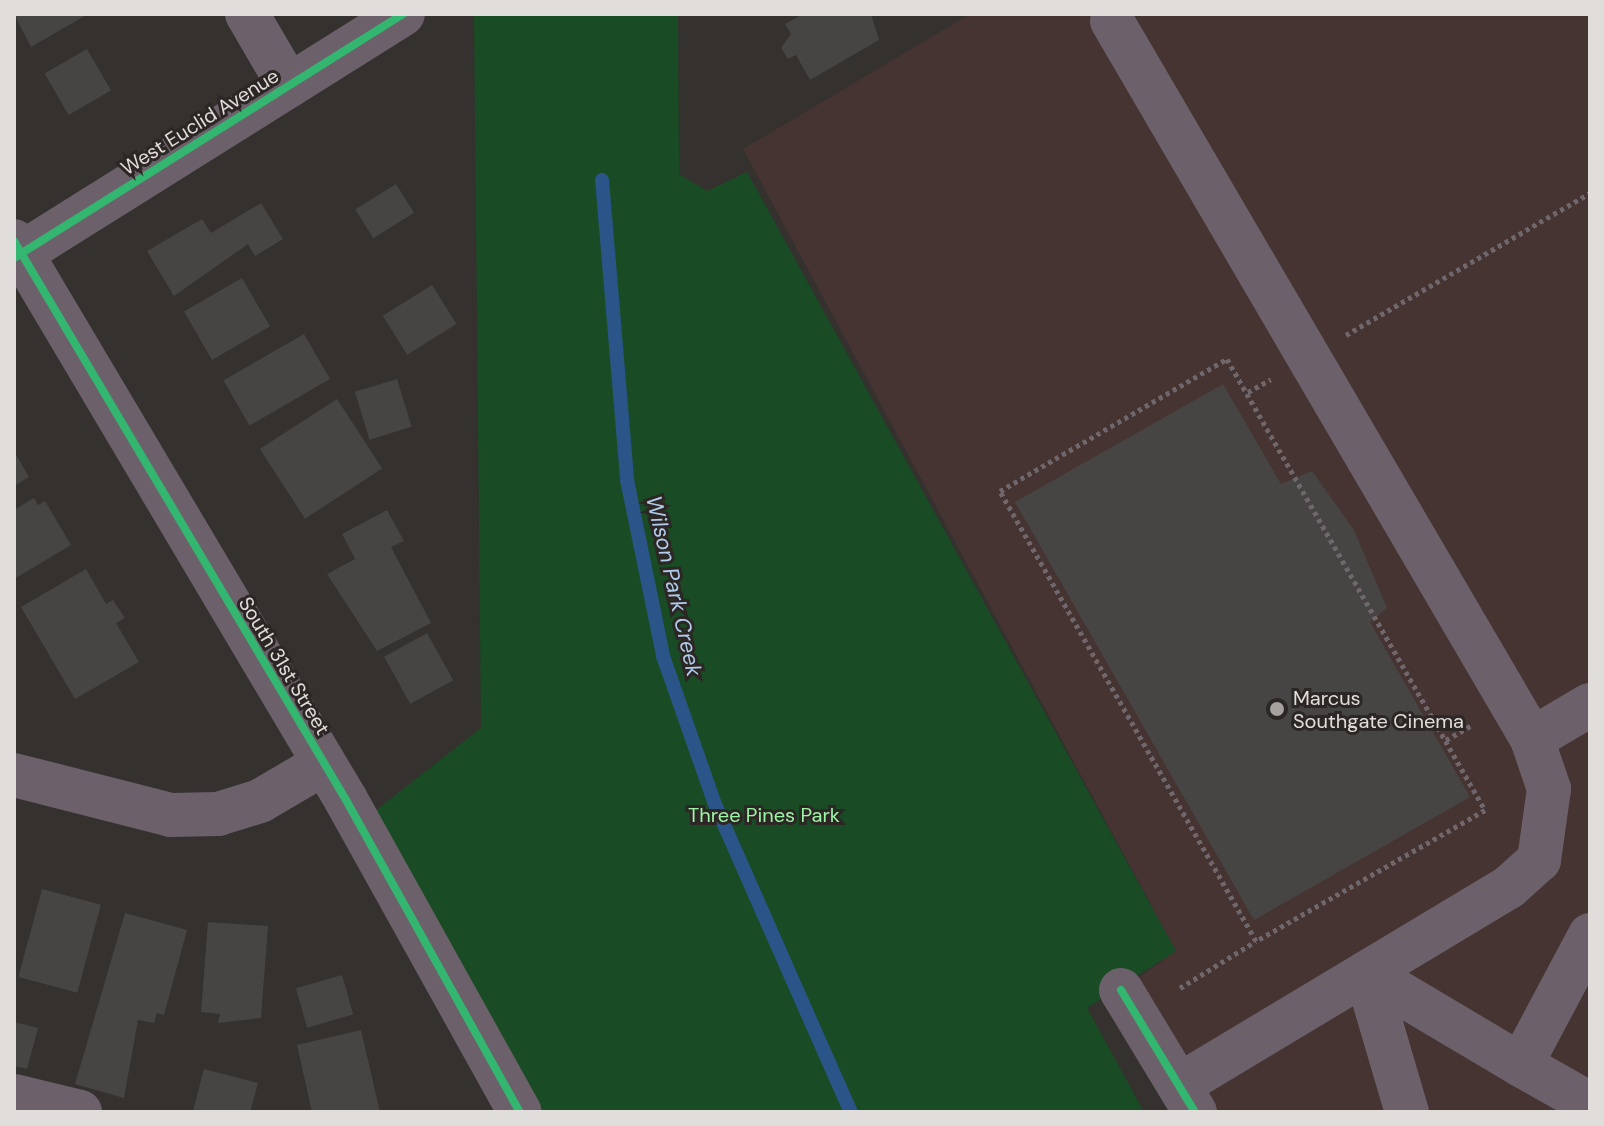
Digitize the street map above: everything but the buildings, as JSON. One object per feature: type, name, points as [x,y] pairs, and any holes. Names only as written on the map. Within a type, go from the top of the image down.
[{"type":"street","points":[[247,14],[289,86]]},
{"type":"street","name":"West Euclid Avenue","points":[[16,250],[403,14]]},
{"type":"street","points":[[1112,21],[1532,739],[1549,789],[1539,860],[1509,887],[1366,973],[1187,1098],[1121,990]]},
{"type":"street","name":"South 31st Street","points":[[16,250],[323,764],[520,1112]]},
{"type":"street","points":[[1532,739],[1590,705]]},
{"type":"street","points":[[14,775],[171,815],[218,814],[260,801],[323,764]]},
{"type":"street","points":[[1521,1065],[1590,935]]},
{"type":"street","points":[[1366,973],[1590,1104]]},
{"type":"street","points":[[1366,973],[1407,1112]]},
{"type":"street","points":[[14,1096],[80,1112]]},
{"type":"path","points":[[1248,392],[1590,193]]},
{"type":"path","points":[[1180,988],[1485,810],[1227,359],[1000,491],[1256,941]]},
{"type":"shaded area","points":[[970,14],[1590,14],[1590,1112],[1195,1112],[1121,990],[1176,951],[743,149]]},
{"type":"green space","name":"Three Pines Park","points":[[474,14],[678,14],[679,174],[707,191],[747,172],[1176,951],[1087,1008],[1144,1112],[541,1112],[375,811],[481,728]]},
{"type":"waterway","name":"Wilson Park Creek","points":[[602,180],[627,480],[663,656],[714,802],[851,1112]]},
{"type":"cycle path","points":[[14,258],[403,14]]},
{"type":"cycle path","points":[[14,241],[346,800],[520,1112]]},
{"type":"cycle path","points":[[1121,990],[1195,1112]]},
{"type":"place","name":"Marcus Southgate Cinema","points":[[1277,709]]}]
